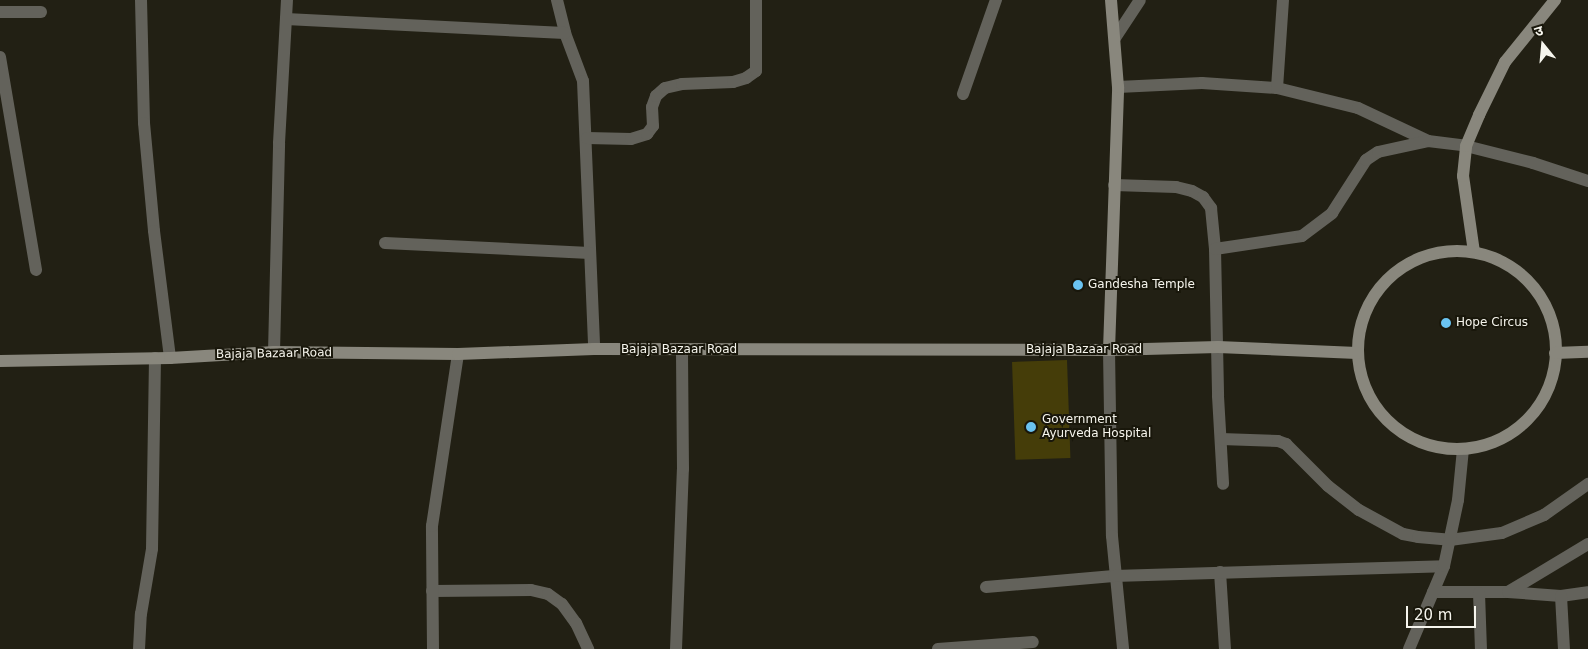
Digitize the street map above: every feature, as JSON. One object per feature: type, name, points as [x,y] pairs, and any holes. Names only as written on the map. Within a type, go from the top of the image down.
[{"type":"street","points":[[140,0],[144,123],[154,231],[170,358]]},
{"type":"street","points":[[274,352],[278,143],[287,0]]},
{"type":"street","points":[[557,0],[565,33],[583,81],[587,138],[594,349]]},
{"type":"street","points":[[587,138],[631,139],[647,134],[653,126],[652,107],[656,96],[665,88],[682,84],[733,82],[746,78],[756,71],[756,0]]},
{"type":"street","points":[[963,94],[996,0]]},
{"type":"street","points":[[1111,0],[1118,87],[1109,350],[1114,576],[1123,649]]},
{"type":"street","points":[[1115,38],[1140,0]]},
{"type":"street","points":[[1277,88],[1283,0]]},
{"type":"street","points":[[1474,252],[1463,176],[1466,146],[1505,62],[1555,0]]},
{"type":"street","points":[[0,12],[41,12]]},
{"type":"street","points":[[286,19],[565,33]]},
{"type":"street","points":[[0,57],[36,270]]},
{"type":"street","points":[[1118,87],[1202,83],[1277,88],[1358,108],[1428,141],[1466,146],[1533,163],[1588,181]]},
{"type":"street","points":[[1215,249],[1302,236],[1332,213],[1366,160],[1378,152],[1428,141]]},
{"type":"street","points":[[1114,185],[1176,187],[1192,191],[1203,197],[1211,208],[1215,249],[1223,484]]},
{"type":"street","points":[[385,243],[590,253]]},
{"type":"street","points":[[1445,251],[1474,252],[1505,262],[1531,283],[1548,310],[1556,342],[1553,374],[1541,403],[1520,426],[1494,442],[1463,449],[1432,446],[1402,433],[1379,412],[1363,384],[1357,353],[1360,324],[1372,297],[1391,275],[1416,259],[1445,251]]},
{"type":"street","name":"Bajaja Bazaar Road","points":[[0,360],[170,358],[274,352],[458,354],[594,349],[1109,350],[1218,347],[1357,353]]},
{"type":"street","points":[[676,649],[683,469],[682,350]]},
{"type":"street","points":[[1555,353],[1588,352]]},
{"type":"street","points":[[433,649],[432,526],[458,354]]},
{"type":"street","points":[[139,649],[141,614],[152,549],[155,358]]},
{"type":"street","points":[[1220,439],[1278,441],[1286,444],[1328,486],[1359,510],[1403,534],[1418,537],[1450,540],[1492,536],[1524,524],[1563,503],[1588,484]]},
{"type":"street","points":[[1409,649],[1444,566],[1458,500],[1463,449]]},
{"type":"street","points":[[1508,592],[1588,544]]},
{"type":"street","points":[[986,587],[1114,576],[1444,566]]},
{"type":"street","points":[[1220,572],[1225,649]]},
{"type":"street","points":[[432,590],[531,590],[548,594],[562,604],[572,617],[588,649]]},
{"type":"street","points":[[1433,592],[1508,592],[1561,596],[1588,592]]},
{"type":"street","points":[[1479,593],[1481,649]]},
{"type":"street","points":[[1561,596],[1564,649]]},
{"type":"street","points":[[938,649],[1033,642]]},
{"type":"building","points":[[1067,360],[1070,458],[1015,460],[1012,362]]},
{"type":"place","name":"Gandesha Temple","points":[[1078,285]]},
{"type":"place","name":"Hope Circus","points":[[1446,323]]},
{"type":"place","name":"Government Ayurveda Hospital","points":[[1031,427]]}]
